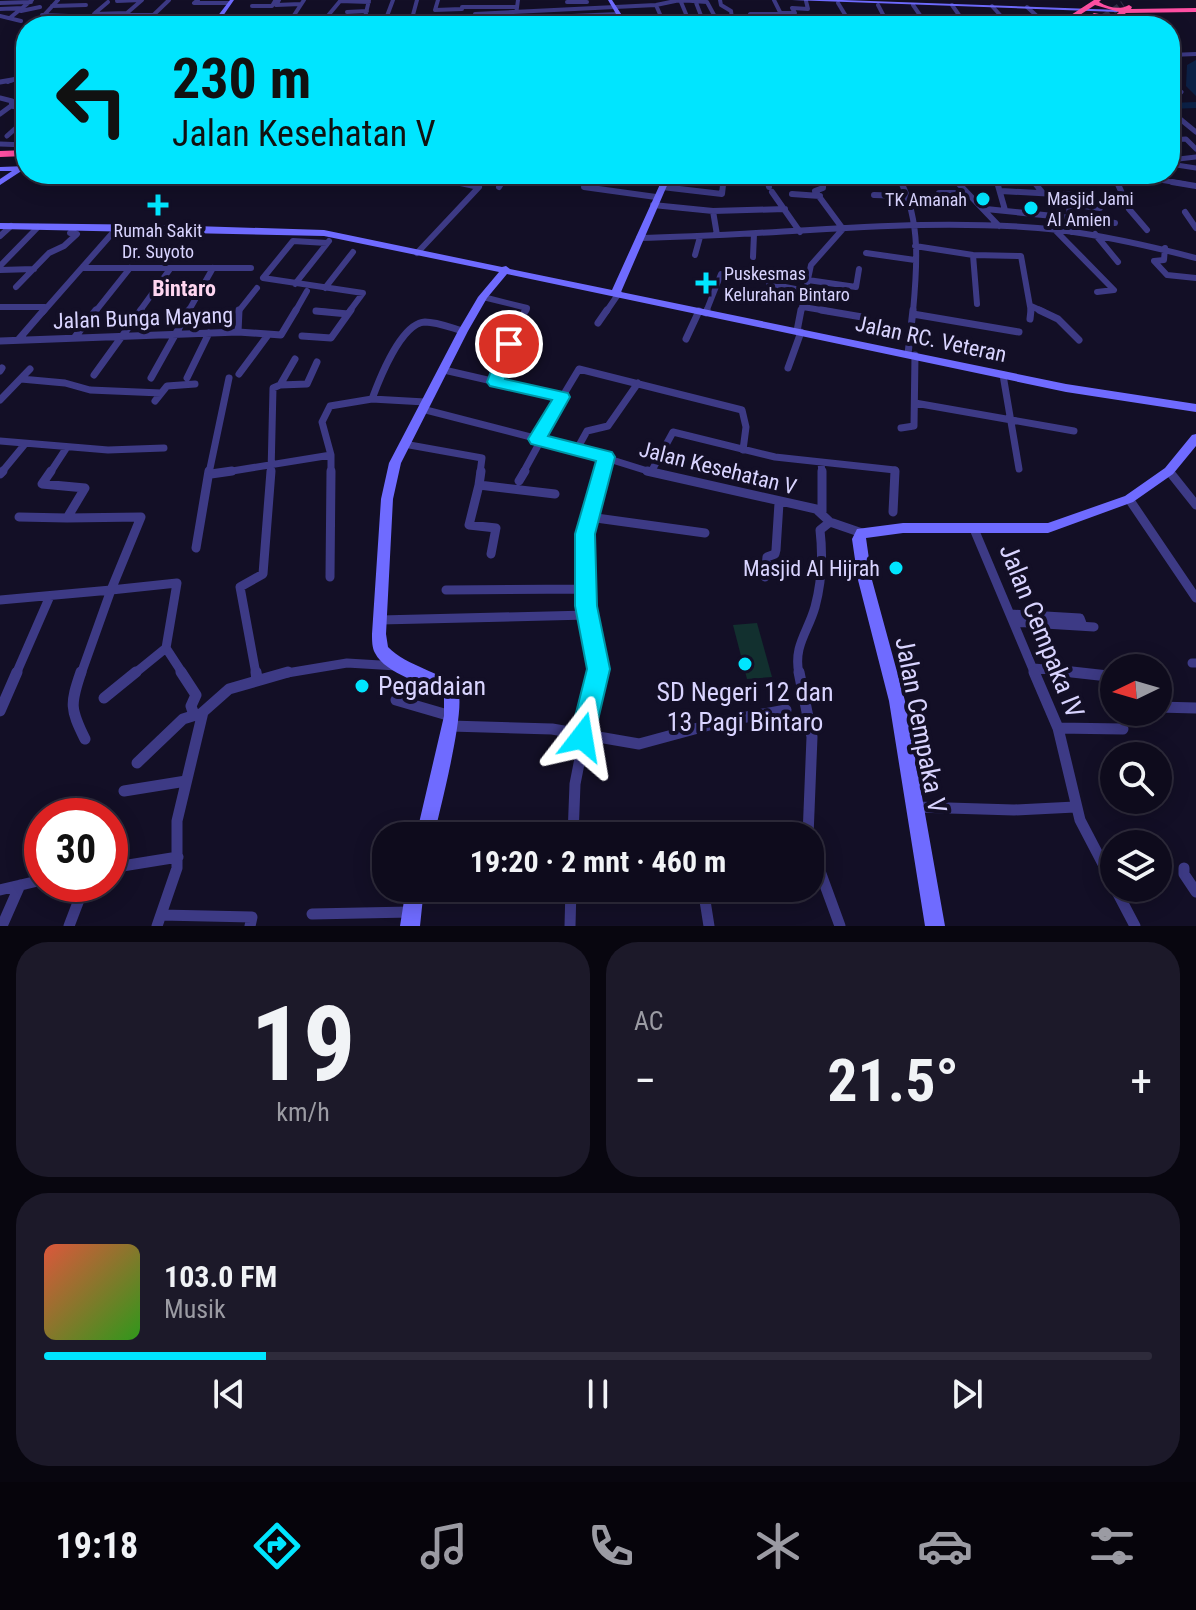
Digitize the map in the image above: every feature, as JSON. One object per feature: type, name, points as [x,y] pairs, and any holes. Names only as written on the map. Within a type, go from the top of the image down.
[{"type":"highway","points":[[1088,7],[1097,11],[1140,0]]},
{"type":"highway","points":[[1088,7],[1104,5],[1196,10]]},
{"type":"highway","points":[[1063,8],[1121,6]]},
{"type":"main road","points":[[794,0],[952,6],[1121,6]]},
{"type":"main road","points":[[1039,7],[1063,8]]},
{"type":"main road","points":[[0,183],[16,166]]},
{"type":"main road","points":[[615,292],[663,184]]},
{"type":"main road","name":"Jalan RC. Veteran","points":[[0,226],[318,228],[1066,388],[1196,408]]},
{"type":"main road","name":"Jalan RC. Veteran","points":[[281,229],[334,235],[419,251],[488,269],[505,270]]},
{"type":"main road","points":[[484,296],[492,277],[488,269]]},
{"type":"main road","points":[[428,822],[451,721],[452,695],[444,687],[400,667],[381,650],[387,499],[392,471],[404,444],[463,331],[484,296],[505,270]]},
{"type":"main road","points":[[862,533],[903,528],[1048,528],[1129,499],[1169,471],[1196,438]]},
{"type":"main road","name":"Jalan Cempaka V","points":[[862,533],[859,539],[865,582],[888,660],[901,720],[935,926]]},
{"type":"street","points":[[117,1],[142,0]]},
{"type":"street","points":[[124,16],[142,0]]},
{"type":"street","points":[[153,15],[169,0]]},
{"type":"street","points":[[198,0],[194,4],[230,2]]},
{"type":"street","points":[[244,16],[257,0]]},
{"type":"street","points":[[250,8],[272,6],[277,0]]},
{"type":"street","points":[[277,0],[276,5],[302,2]]},
{"type":"street","points":[[393,0],[387,16],[412,16],[416,0],[438,0],[436,8]]},
{"type":"street","points":[[462,16],[464,0]]},
{"type":"street","points":[[516,15],[518,0]]},
{"type":"street","points":[[720,0],[732,16]]},
{"type":"street","points":[[774,0],[780,14]]},
{"type":"street","points":[[751,16],[750,14],[795,13],[792,8],[808,9],[807,0]]},
{"type":"street","points":[[109,1],[94,14],[165,16]]},
{"type":"street","points":[[100,2],[109,1]]},
{"type":"street","points":[[340,1],[369,1],[366,16]]},
{"type":"street","points":[[561,16],[618,12],[680,1],[707,1]]},
{"type":"street","points":[[2,3],[87,2]]},
{"type":"street","points":[[244,16],[294,16],[302,2]]},
{"type":"street","points":[[567,2],[587,2]]},
{"type":"street","points":[[838,2],[846,16]]},
{"type":"street","points":[[2,3],[10,9]]},
{"type":"street","points":[[42,15],[55,3]]},
{"type":"street","points":[[551,3],[553,10]]},
{"type":"street","points":[[27,5],[32,11],[40,7]]},
{"type":"street","points":[[0,16],[10,9],[27,5]]},
{"type":"street","points":[[11,17],[27,5]]},
{"type":"street","points":[[656,5],[661,16]]},
{"type":"street","points":[[952,6],[959,16]]},
{"type":"street","points":[[992,6],[1001,16]]},
{"type":"street","points":[[1027,7],[1037,16]]},
{"type":"street","points":[[250,8],[273,9]]},
{"type":"street","points":[[414,9],[462,8],[521,16]]},
{"type":"street","points":[[489,16],[553,10],[618,12]]},
{"type":"street","points":[[347,12],[367,11]]},
{"type":"street","points":[[475,14],[516,15]]},
{"type":"street","points":[[42,15],[60,16]]},
{"type":"street","points":[[0,16],[16,19]]},
{"type":"street","points":[[0,98],[12,101],[11,106]]},
{"type":"street","points":[[0,114],[11,106],[16,107]]},
{"type":"street","points":[[1180,118],[1196,132]]},
{"type":"street","points":[[1183,120],[1196,120]]},
{"type":"street","points":[[7,136],[16,128]]},
{"type":"street","points":[[419,251],[479,188],[474,184]]},
{"type":"street","points":[[681,184],[722,194]]},
{"type":"street","points":[[769,184],[800,232]]},
{"type":"street","points":[[823,184],[823,188],[815,190],[843,229]]},
{"type":"street","points":[[901,428],[914,426],[915,403],[912,354],[915,246],[906,191],[902,184]]},
{"type":"street","points":[[959,184],[999,226]]},
{"type":"street","points":[[999,184],[1005,210]]},
{"type":"street","points":[[1036,184],[1042,192]]},
{"type":"street","points":[[1118,184],[1129,209],[1147,230]]},
{"type":"street","points":[[722,211],[723,185]]},
{"type":"street","points":[[584,187],[713,211],[785,209]]},
{"type":"street","points":[[1001,191],[1092,196]]},
{"type":"street","points":[[939,193],[968,193]]},
{"type":"street","points":[[1050,193],[1064,197],[1069,204],[1071,232]]},
{"type":"street","points":[[792,194],[820,196]]},
{"type":"street","points":[[874,195],[905,196]]},
{"type":"street","points":[[1069,204],[1100,208]]},
{"type":"street","points":[[986,209],[1115,223]]},
{"type":"street","points":[[713,211],[717,235]]},
{"type":"street","points":[[1185,212],[1196,228]]},
{"type":"street","points":[[639,238],[913,225],[999,226],[1094,234],[1165,248],[1196,258]]},
{"type":"street","points":[[0,236],[11,226]]},
{"type":"street","points":[[0,268],[38,227]]},
{"type":"street","points":[[16,287],[49,253],[63,247],[77,234],[70,233],[75,228]]},
{"type":"street","points":[[18,340],[116,229]]},
{"type":"street","points":[[788,368],[799,332],[813,261],[843,229]]},
{"type":"street","points":[[1056,231],[1114,290],[1097,292]]},
{"type":"street","points":[[753,257],[754,234]]},
{"type":"street","points":[[1094,234],[1118,262]]},
{"type":"street","points":[[295,284],[334,235]]},
{"type":"street","points":[[695,255],[700,237]]},
{"type":"street","points":[[302,336],[331,338],[363,294],[263,278],[293,241],[327,243]]},
{"type":"street","points":[[915,246],[973,255],[1022,257],[1031,306],[1030,319]]},
{"type":"street","points":[[1165,248],[1164,260],[1154,261],[1167,275],[1196,278]]},
{"type":"street","points":[[325,288],[353,252]]},
{"type":"street","points":[[866,253],[915,260]]},
{"type":"street","points":[[973,255],[977,304]]},
{"type":"street","points":[[0,268],[34,269]]},
{"type":"street","points":[[82,268],[251,268]]},
{"type":"street","points":[[75,337],[130,268]]},
{"type":"street","points":[[151,378],[213,268]]},
{"type":"street","points":[[94,375],[170,269]]},
{"type":"street","points":[[808,280],[856,287],[859,269]]},
{"type":"street","points":[[686,339],[721,274]]},
{"type":"street","points":[[769,284],[806,291]]},
{"type":"street","points":[[238,332],[236,321],[240,307],[257,288]]},
{"type":"street","name":"Jalan Bunga Mayang","points":[[0,341],[238,332],[280,336],[286,331],[307,291]]},
{"type":"street","points":[[598,323],[615,292]]},
{"type":"street","points":[[484,296],[527,308],[507,337],[509,348],[496,382]]},
{"type":"street","points":[[1031,306],[1058,319],[1079,340]]},
{"type":"street","points":[[0,307],[45,307]]},
{"type":"street","points":[[803,307],[862,317]]},
{"type":"street","points":[[316,311],[348,314]]},
{"type":"street","points":[[913,314],[1019,332]]},
{"type":"street","points":[[372,399],[385,362],[416,325],[425,322],[463,331]]},
{"type":"street","points":[[155,401],[167,386],[191,381],[209,333]]},
{"type":"street","points":[[239,374],[268,335]]},
{"type":"street","points":[[280,385],[295,359]]},
{"type":"street","points":[[257,680],[240,587],[263,574],[272,464],[273,388],[307,384],[317,362]]},
{"type":"street","points":[[5,397],[30,369]]},
{"type":"street","points":[[519,481],[577,369],[742,410],[746,427],[743,450]]},
{"type":"street","points":[[444,370],[562,397]]},
{"type":"street","points":[[1003,375],[1019,469]]},
{"type":"street","points":[[196,548],[220,408],[229,378]]},
{"type":"street","points":[[21,379],[65,383],[90,390],[161,393]]},
{"type":"street","points":[[577,449],[587,431],[608,426],[638,383]]},
{"type":"street","name":"Jalan Kesehatan V","points":[[331,455],[322,422],[331,405],[372,399],[424,406],[651,472],[822,512],[830,522]]},
{"type":"street","points":[[915,403],[1074,431]]},
{"type":"street","points":[[651,472],[671,432],[743,450],[821,463],[895,470],[893,512]]},
{"type":"street","points":[[0,441],[67,447],[164,448]]},
{"type":"street","points":[[0,474],[25,444]]},
{"type":"street","points":[[404,444],[482,458],[469,525],[496,528],[491,554]]},
{"type":"street","points":[[67,447],[42,484],[85,488],[67,518]]},
{"type":"street","points":[[211,474],[331,455],[330,577]]},
{"type":"street","points":[[573,822],[582,737],[598,669],[588,615],[583,562],[589,517],[606,457]]},
{"type":"street","points":[[821,463],[822,512]]},
{"type":"street","points":[[1169,471],[1196,505]]},
{"type":"street","points":[[479,485],[555,494]]},
{"type":"street","points":[[1129,499],[1196,598]]},
{"type":"street","points":[[765,577],[767,557],[776,550],[779,503]]},
{"type":"street","points":[[19,517],[141,517],[71,701],[73,714],[85,739]]},
{"type":"street","points":[[589,517],[705,533]]},
{"type":"street","points":[[809,822],[812,737],[796,660],[798,644],[814,611],[820,584],[823,555],[820,530],[830,522],[862,533]]},
{"type":"street","name":"Jalan Cempaka IV","points":[[974,529],[1058,728],[1075,807],[1100,857]]},
{"type":"street","points":[[0,600],[177,583],[166,648],[104,698]]},
{"type":"street","points":[[446,590],[585,589]]},
{"type":"street","points":[[0,711],[50,596]]},
{"type":"street","points":[[380,620],[588,615]]},
{"type":"street","points":[[1013,618],[1089,627]]},
{"type":"street","points":[[166,648],[196,695],[191,706],[198,714]]},
{"type":"street","points":[[137,763],[183,719],[198,714],[221,694],[257,680],[296,670],[347,663],[400,667]]},
{"type":"street","points":[[1034,668],[1100,675]]},
{"type":"street","points":[[396,700],[451,721],[552,729],[582,737],[650,743],[724,721],[786,710]]},
{"type":"street","points":[[1172,707],[1196,708]]},
{"type":"street","points":[[198,714],[177,821],[178,857],[174,881],[159,921],[252,917],[250,926]]},
{"type":"street","points":[[1058,728],[1123,729]]},
{"type":"street","points":[[124,791],[186,781]]},
{"type":"street","points":[[913,807],[1014,810],[1075,807]]},
{"type":"street","points":[[128,865],[178,857]]},
{"type":"street","points":[[1184,868],[1184,874],[1196,892]]},
{"type":"street","points":[[824,882],[840,926]]},
{"type":"street","points":[[0,890],[24,884]]},
{"type":"street","points":[[2,926],[20,885]]},
{"type":"street","points":[[69,926],[78,902]]},
{"type":"street","points":[[570,926],[571,902]]},
{"type":"street","points":[[705,902],[709,926]]},
{"type":"street","name":"Jalan Cempaka IV","points":[[1123,902],[1135,926]]},
{"type":"street","points":[[312,914],[410,919]]},
{"type":"green space","points":[[757,623],[772,677],[747,679],[733,625]]},
{"type":"waterway","points":[[1196,62],[1191,65],[1190,86],[1196,93]]},
{"type":"waterway","points":[[1180,106],[1196,105]]},
{"type":"tunnel","points":[[1105,16],[1123,4]]},
{"type":"place","name":"TK Amanah","points":[[983,199]]},
{"type":"place","name":"Rumah Sakit Dr. Suyoto","points":[[158,205]]},
{"type":"place","name":"Masjid Jami Al Amien","points":[[1031,208]]},
{"type":"place","name":"Puskesmas Kelurahan Bintaro","points":[[706,283]]},
{"type":"place","name":"Masjid Al Hijrah","points":[[896,568]]},
{"type":"place","name":"SD Negeri 12 dan 13 Pagi Bintaro","points":[[745,664]]},
{"type":"place","name":"Pegadaian","points":[[362,686]]},
{"type":"district","name":"Bintaro","points":[[184,288]]},
{"type":"route","points":[[509,344],[496,382],[562,397],[537,439],[606,457],[585,534],[586,606],[595,639],[598,669],[582,737]]}]
